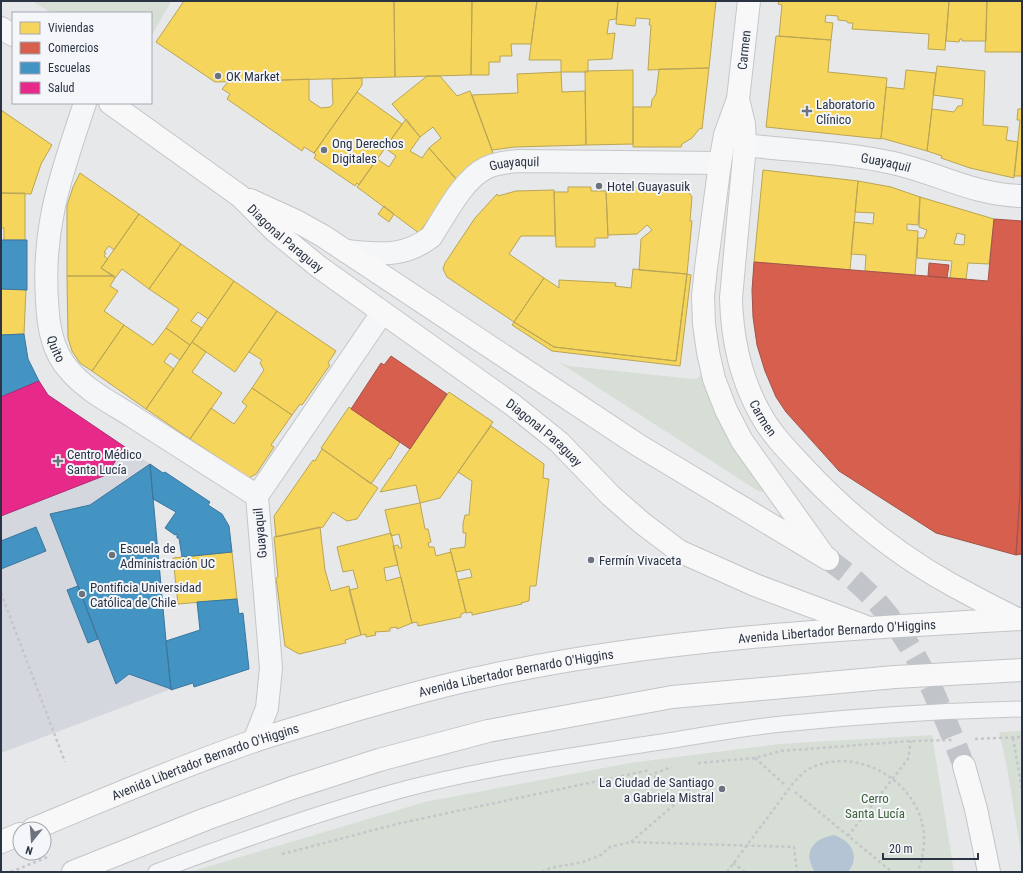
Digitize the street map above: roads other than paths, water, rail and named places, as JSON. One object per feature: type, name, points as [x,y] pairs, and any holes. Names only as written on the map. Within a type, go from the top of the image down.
[{"type":"main road","name":"Carmen","points":[[750,1],[738,98],[725,135],[720,163],[704,296],[705,331],[714,379],[726,410],[742,441],[826,557]]},
{"type":"main road","points":[[1,28],[12,34]]},
{"type":"main road","points":[[1,41],[12,43]]},
{"type":"main road","name":"Carmen","points":[[738,98],[744,124],[745,145],[731,298],[732,323],[741,371],[761,415],[775,435],[816,481],[876,533],[909,557],[951,584],[1020,619]]},
{"type":"main road","name":"Diagonal Paraguay","points":[[111,104],[240,196],[275,231],[297,250],[382,313],[513,405],[559,442],[642,524],[679,551],[755,585],[871,628]]},
{"type":"main road","name":"Diagonal Paraguay","points":[[240,196],[298,222],[347,251],[638,445],[826,557]]},
{"type":"main road","name":"Avenida Libertador Bernardo O'Higgins","points":[[52,821],[202,760],[254,741],[414,694],[482,677],[558,662],[633,650],[871,628],[1020,619]]},
{"type":"main road","points":[[73,872],[206,819],[292,788],[379,760],[488,731],[672,697],[895,677],[1022,670]]},
{"type":"main road","points":[[964,766],[976,809],[989,872]]},
{"type":"main road","points":[[1,842],[12,837]]},
{"type":"street","name":"Quito","points":[[85,104],[59,180],[50,219],[45,269],[48,315],[52,341],[68,370],[98,396],[128,413],[257,496]]},
{"type":"street","name":"Guayaquil","points":[[745,145],[874,159],[917,170],[964,187],[990,193],[1022,196]]},
{"type":"street","name":"Guayaquil","points":[[347,251],[386,255],[399,253],[422,243],[431,237],[472,178],[486,168],[502,162],[720,163]]},
{"type":"street","name":"Guayaquil","points":[[254,741],[267,708],[271,668],[257,496],[382,313]]},
{"type":"lane","points":[[156,872],[239,840],[320,813],[407,789],[495,770],[584,754],[780,725],[873,716],[1022,709]]},
{"type":"water","points":[[834,835],[845,841],[852,850],[854,860],[852,866],[848,872],[815,872],[811,865],[810,859],[812,848],[820,839]]},
{"type":"tunnel","points":[[828,559],[850,576],[881,607],[911,648],[935,694],[964,766]]},
{"type":"place","name":"OK Market","points":[[218,76]]},
{"type":"place","name":"Laboratorio Clínico","points":[[807,111]]},
{"type":"place","name":"Ong Derechos Digitales","points":[[324,150]]},
{"type":"place","name":"Hotel Guayasuik","points":[[599,186]]},
{"type":"place","name":"Centro Médico Santa Lucía","points":[[58,461]]},
{"type":"place","name":"Escuela de Administración UC","points":[[112,555]]},
{"type":"place","name":"Fermín Vivaceta","points":[[591,560]]},
{"type":"place","name":"Pontificia Universidad Católica de Chile","points":[[82,594]]},
{"type":"place","name":"La Ciudad de Santiago a Gabriela Mistral","points":[[722,789]]},
{"type":"park label","name":"Cerro Santa Lucía","points":[[875,806]]}]
